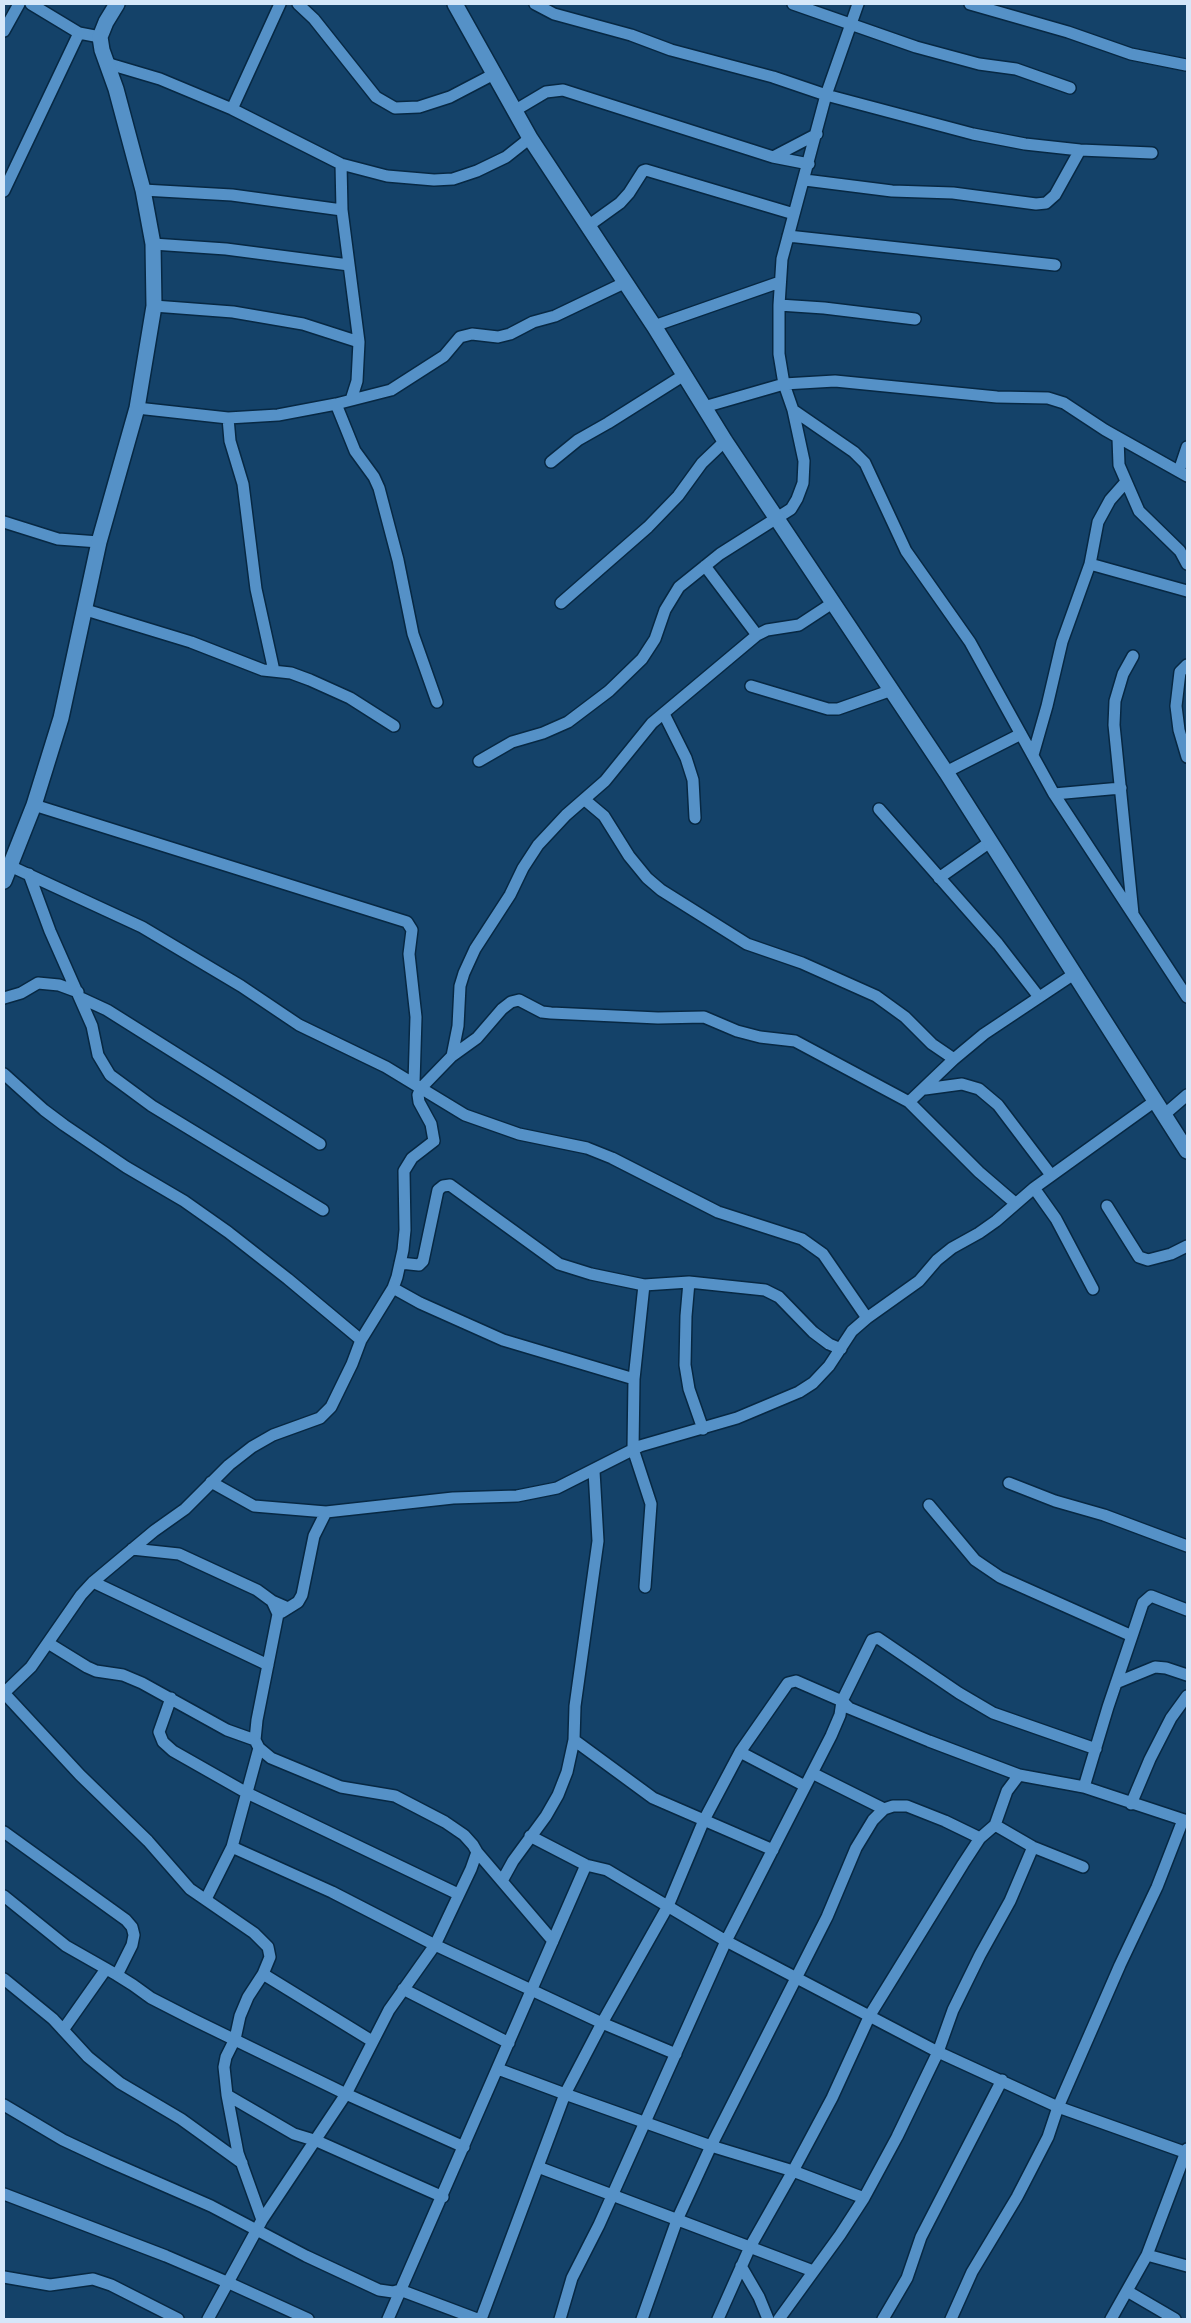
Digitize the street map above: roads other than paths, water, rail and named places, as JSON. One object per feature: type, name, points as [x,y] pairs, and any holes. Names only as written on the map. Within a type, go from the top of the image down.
[{"type":"street","points":[[4,31],[18,4]]},
{"type":"street","points":[[31,4],[79,33],[100,37]]},
{"type":"street","points":[[4,880],[34,805],[61,718],[86,610],[99,542],[137,408],[154,306],[153,244],[143,190],[116,88],[106,63],[100,37],[106,22],[117,4]]},
{"type":"street","points":[[232,109],[280,4]]},
{"type":"street","points":[[298,4],[314,19],[376,97],[395,108],[419,107],[450,97],[494,74]]},
{"type":"street","points":[[455,4],[530,138],[654,326],[725,441],[946,772],[1187,1150]]},
{"type":"street","points":[[535,4],[554,14],[631,35],[671,50],[712,62],[773,76],[826,95],[973,134],[1025,144],[1080,150],[1152,153]]},
{"type":"street","points":[[793,4],[934,52],[980,64],[1016,69],[1070,88]]},
{"type":"street","points":[[479,761],[512,742],[543,733],[568,722],[610,691],[642,659],[655,639],[665,610],[679,587],[736,543],[778,519],[791,509],[803,483],[804,461],[793,410],[784,384],[779,354],[778,306],[780,282],[788,236],[805,180],[826,95],[858,4]]},
{"type":"street","points":[[970,4],[1068,32],[1131,54],[1186,65]]},
{"type":"street","points":[[4,191],[79,33]]},
{"type":"street","points":[[106,63],[160,79],[232,109],[341,164],[387,176],[434,180],[453,179],[477,171],[506,156],[530,138]]},
{"type":"street","points":[[514,110],[546,92],[563,90],[773,157],[809,164]]},
{"type":"street","points":[[773,157],[817,134]]},
{"type":"street","points":[[805,180],[892,191],[953,192],[1036,204],[1046,203],[1056,195],[1080,150]]},
{"type":"street","points":[[341,164],[342,210],[359,342],[357,381],[351,400]]},
{"type":"street","points":[[588,226],[620,203],[643,171],[646,170],[794,214]]},
{"type":"street","points":[[143,190],[232,195],[342,210]]},
{"type":"street","points":[[788,236],[1055,265]]},
{"type":"street","points":[[153,244],[226,248],[348,265]]},
{"type":"street","points":[[654,326],[780,282]]},
{"type":"street","points":[[137,408],[228,418],[278,414],[336,404],[397,387],[444,356],[460,337],[472,334],[498,336],[510,334],[533,322],[572,308],[624,283]]},
{"type":"street","points":[[154,306],[233,312],[302,324],[359,342]]},
{"type":"street","points":[[778,306],[824,308],[915,319]]},
{"type":"street","points":[[551,462],[584,436],[608,424],[684,375]]},
{"type":"street","points":[[704,407],[784,384],[836,381],[997,397],[1057,399],[1118,438],[1183,473],[1187,448]]},
{"type":"street","points":[[336,404],[355,451],[380,488],[398,560],[413,634],[437,702]]},
{"type":"street","points":[[793,410],[854,452],[865,463],[906,551],[970,642],[1054,794],[1187,997]]},
{"type":"street","points":[[228,418],[230,441],[243,484],[256,589],[274,671]]},
{"type":"street","points":[[1118,438],[1118,465],[1140,511],[1180,551],[1187,564]]},
{"type":"street","points":[[561,604],[648,527],[678,496],[702,464],[725,441]]},
{"type":"street","points":[[1033,755],[1062,642],[1090,564],[1098,522],[1110,500],[1125,483]]},
{"type":"street","points":[[4,522],[58,539],[99,542]]},
{"type":"street","points":[[1090,564],[1187,591]]},
{"type":"street","points":[[705,566],[757,635]]},
{"type":"street","points":[[452,1056],[458,1026],[460,986],[475,949],[510,895],[523,868],[538,845],[555,826],[604,781],[652,723],[757,635],[767,630],[799,625],[834,602]]},
{"type":"street","points":[[86,610],[190,642],[263,670],[291,673],[350,698],[394,726]]},
{"type":"street","points":[[1133,656],[1123,674],[1115,700],[1114,725],[1122,788],[1133,916]]},
{"type":"street","points":[[1187,665],[1180,672],[1176,706],[1179,730],[1187,757]]},
{"type":"street","points":[[751,686],[828,709],[838,709],[892,690]]},
{"type":"street","points":[[664,714],[686,758],[693,780],[695,818]]},
{"type":"street","points":[[946,772],[1021,734]]},
{"type":"street","points":[[1054,794],[1122,788]]},
{"type":"street","points":[[585,800],[604,816],[629,856],[647,878],[661,890],[747,944],[802,963],[876,996],[905,1017],[932,1044],[954,1059]]},
{"type":"street","points":[[34,805],[407,922],[412,930],[409,954],[416,1017],[417,1085],[419,1102],[431,1124],[434,1141],[412,1158],[404,1171],[405,1230],[400,1264],[392,1288],[361,1340],[339,1393],[331,1407],[320,1418],[262,1440],[241,1455],[185,1509],[132,1549],[93,1582],[81,1595],[31,1667],[4,1693],[80,1775],[148,1841],[190,1889],[254,1933],[268,1947],[270,1957],[240,2016],[235,2039],[226,2057],[224,2067],[227,2095],[242,2164],[260,2225]]},
{"type":"street","points":[[880,809],[938,878],[998,944],[1039,997]]},
{"type":"street","points":[[938,878],[990,842]]},
{"type":"street","points":[[10,866],[142,928],[241,986],[298,1024],[372,1059],[465,1115],[519,1134],[587,1148],[612,1158],[718,1212],[802,1239],[823,1254],[867,1318]]},
{"type":"street","points":[[28,874],[50,931],[80,995],[92,1026],[98,1055],[110,1075],[152,1106],[323,1210]]},
{"type":"street","points":[[909,1102],[925,1089],[954,1059],[984,1034],[1074,974]]},
{"type":"street","points":[[4,998],[21,993],[38,983],[58,985],[80,995],[320,1144]]},
{"type":"street","points":[[417,1085],[477,1038],[502,1009],[511,1002],[519,1000],[542,1012],[551,1013],[658,1018],[704,1017],[737,1031],[760,1037],[795,1041],[806,1045],[909,1102],[979,1172],[1015,1203]]},
{"type":"street","points":[[4,1074],[64,1126],[126,1167],[184,1201],[228,1232],[361,1340]]},
{"type":"street","points":[[925,1089],[962,1084],[979,1089],[998,1104],[1052,1175]]},
{"type":"street","points":[[1165,1114],[1187,1095]]},
{"type":"street","points":[[211,1482],[254,1506],[326,1512],[453,1498],[517,1496],[540,1493],[557,1488],[594,1471],[633,1449],[702,1429],[799,1392],[813,1383],[824,1372],[852,1331],[918,1281],[937,1260],[952,1248],[979,1233],[1034,1188],[1155,1101]]},
{"type":"street","points":[[400,1264],[419,1265],[423,1261],[438,1190],[443,1186],[450,1185],[559,1264],[591,1274],[644,1285],[689,1282],[765,1290],[779,1297],[813,1332],[829,1344],[841,1349]]},
{"type":"street","points":[[1034,1188],[1056,1219],[1093,1289]]},
{"type":"street","points":[[1107,1206],[1139,1257],[1148,1260],[1171,1254],[1187,1246]]},
{"type":"street","points":[[689,1282],[685,1365],[702,1429]]},
{"type":"street","points":[[644,1285],[634,1379],[633,1449],[651,1504],[645,1587]]},
{"type":"street","points":[[392,1288],[420,1303],[503,1340],[634,1379]]},
{"type":"street","points":[[502,1881],[558,1796],[567,1772],[574,1740],[575,1706],[598,1542],[594,1471]]},
{"type":"street","points":[[1009,1483],[1055,1501],[1104,1515],[1187,1546]]},
{"type":"street","points":[[929,1505],[975,1560],[1000,1577],[1132,1636]]},
{"type":"street","points":[[206,1900],[232,1847],[247,1793],[257,1744],[268,1665],[283,1611],[298,1602],[302,1595],[314,1536],[326,1512]]},
{"type":"street","points":[[132,1549],[179,1554],[257,1590],[283,1611]]},
{"type":"street","points":[[93,1582],[268,1665]]},
{"type":"street","points":[[1084,1787],[1143,1603],[1151,1596],[1187,1610]]},
{"type":"street","points":[[560,2319],[572,2278],[612,2196],[726,1941],[837,1722],[842,1701],[872,1640],[878,1638],[992,1713],[1096,1749]]},
{"type":"street","points":[[48,1643],[96,1671],[123,1675],[172,1698],[226,1730],[257,1744],[271,1758],[322,1777],[341,1787],[394,1796],[415,1805],[464,1835],[476,1852],[553,1940]]},
{"type":"street","points":[[1116,1683],[1155,1667],[1166,1668],[1187,1675]]},
{"type":"street","points":[[481,2319],[565,2094],[602,2022],[668,1906],[704,1820],[740,1752],[788,1683],[796,1681],[842,1701],[849,1708],[1019,1775],[1084,1787],[1131,1804],[1185,1820],[1157,1887],[1058,2107],[1048,2137],[1017,2197],[972,2272],[951,2319]]},
{"type":"street","points":[[1131,1804],[1150,1759],[1171,1718],[1187,1696]]},
{"type":"street","points":[[172,1698],[159,1732],[163,1742],[173,1751],[247,1793],[458,1894]]},
{"type":"street","points":[[574,1740],[653,1798],[773,1850]]},
{"type":"street","points":[[740,1752],[805,1786]]},
{"type":"street","points":[[812,1773],[884,1809],[907,1806],[945,1821],[980,1838]]},
{"type":"street","points":[[718,2319],[750,2247],[832,2098],[870,2015],[980,1838],[995,1825],[1007,1791],[1019,1775]]},
{"type":"street","points":[[642,2319],[677,2220],[711,2146],[826,1917],[856,1848],[873,1820],[884,1809]]},
{"type":"street","points":[[995,1825],[1033,1847],[1083,1867]]},
{"type":"street","points":[[4,1832],[126,1920],[132,1927],[134,1936],[132,1945],[117,1975]]},
{"type":"street","points":[[530,1836],[586,1865],[607,1870],[726,1941],[938,2052],[1058,2107],[1187,2152],[1148,2255],[1111,2319]]},
{"type":"street","points":[[232,1847],[332,1892],[435,1945],[676,2054]]},
{"type":"street","points":[[779,2319],[840,2235],[864,2198],[897,2137],[938,2052],[953,2010],[980,1955],[1010,1902],[1033,1847]]},
{"type":"street","points":[[208,2319],[260,2225],[317,2141],[346,2094],[372,2041],[403,1989],[435,1945],[476,1852]]},
{"type":"street","points":[[388,2319],[443,2197],[586,1865]]},
{"type":"street","points":[[4,1896],[66,1946],[117,1975],[151,1998],[346,2094],[464,2147]]},
{"type":"street","points":[[63,2030],[106,1969]]},
{"type":"street","points":[[262,1974],[372,2041]]},
{"type":"street","points":[[4,1979],[63,2030],[88,2057],[120,2083],[181,2119],[242,2164]]},
{"type":"street","points":[[403,1989],[509,2043]]},
{"type":"street","points":[[498,2069],[711,2146],[793,2171],[864,2198]]},
{"type":"street","points":[[883,2319],[907,2278],[921,2237],[1002,2080]]},
{"type":"street","points":[[227,2095],[294,2134],[317,2141],[443,2197]]},
{"type":"street","points":[[4,2105],[63,2140],[108,2162],[260,2225],[379,2290],[392,2292],[400,2290],[478,2319]]},
{"type":"street","points":[[538,2167],[813,2272]]},
{"type":"street","points":[[4,2194],[229,2283],[308,2319]]},
{"type":"street","points":[[1148,2255],[1187,2266]]},
{"type":"street","points":[[741,2266],[759,2297],[768,2319]]},
{"type":"street","points":[[4,2277],[50,2285],[93,2280],[111,2286],[178,2319]]},
{"type":"street","points":[[1127,2291],[1175,2319]]}]
